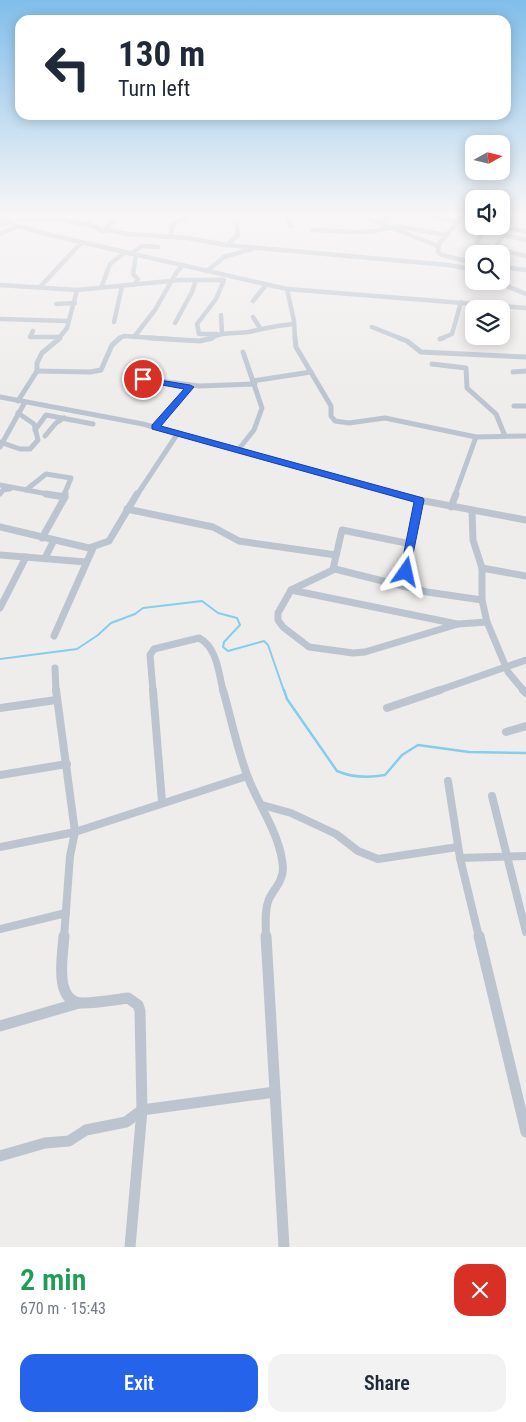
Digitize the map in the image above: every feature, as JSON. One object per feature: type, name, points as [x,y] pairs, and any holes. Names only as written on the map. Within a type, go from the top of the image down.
[{"type":"street","points":[[40,287],[54,272]]},
{"type":"street","points":[[101,288],[107,272]]},
{"type":"street","points":[[133,272],[138,278],[133,285]]},
{"type":"street","points":[[134,337],[154,310],[170,281],[177,272]]},
{"type":"street","points":[[212,272],[287,289],[526,308]]},
{"type":"street","points":[[0,285],[77,290],[170,281],[224,280],[232,277]]},
{"type":"street","points":[[175,323],[177,316],[192,294],[196,280]]},
{"type":"street","points":[[224,280],[216,298],[201,316],[198,328],[199,334],[247,332],[260,328],[294,324]]},
{"type":"street","points":[[253,301],[266,285]]},
{"type":"street","points":[[114,322],[122,286]]},
{"type":"street","points":[[510,287],[526,294]]},
{"type":"street","points":[[287,289],[294,324],[296,347],[331,406],[332,416],[335,421],[348,423],[385,418],[476,437],[526,436]]},
{"type":"street","points":[[18,401],[37,371],[36,366],[39,357],[66,330],[75,303],[77,290]]},
{"type":"street","points":[[440,340],[452,334],[461,302]]},
{"type":"street","points":[[56,304],[75,303]]},
{"type":"street","points":[[220,333],[221,315]]},
{"type":"street","points":[[253,317],[260,328]]},
{"type":"street","points":[[0,319],[68,321]]},
{"type":"street","points":[[372,327],[407,341],[421,352],[526,357]]},
{"type":"street","points":[[34,331],[30,337],[59,337]]},
{"type":"street","points":[[37,371],[97,371],[102,368],[115,341],[124,336],[200,342],[220,333]]},
{"type":"street","points":[[238,450],[254,430],[262,408],[243,352]]},
{"type":"street","points":[[460,354],[460,367]]},
{"type":"street","points":[[432,364],[466,368],[467,388],[496,414],[506,436]]},
{"type":"street","points":[[514,372],[526,371]]},
{"type":"street","points":[[143,379],[190,387],[220,388],[311,372]]},
{"type":"street","points":[[155,427],[190,387]]},
{"type":"street","points":[[0,397],[155,427],[420,500],[526,520]]},
{"type":"street","points":[[18,413],[34,424],[38,440],[30,449],[20,449],[0,444],[18,413],[25,402]]},
{"type":"street","points":[[514,406],[526,406]]},
{"type":"street","points":[[35,430],[46,414],[93,424]]},
{"type":"street","points":[[45,436],[56,423],[64,418]]},
{"type":"street","points":[[0,527],[93,548],[109,541],[127,509],[178,433]]},
{"type":"street","points":[[451,507],[476,437]]},
{"type":"street","points":[[26,490],[46,474],[71,478],[64,496],[65,498],[42,538]]},
{"type":"street","points":[[0,485],[64,496]]},
{"type":"street","points":[[0,494],[3,490],[16,488]]},
{"type":"street","points":[[403,586],[420,500]]},
{"type":"street","points":[[127,509],[213,527],[239,541],[336,555]]},
{"type":"street","points":[[472,511],[472,540],[482,568],[482,600],[487,622],[510,675],[526,693]]},
{"type":"street","points":[[333,569],[340,531],[344,529],[411,544]]},
{"type":"street","points":[[45,558],[54,540]]},
{"type":"street","points":[[54,636],[93,548]]},
{"type":"street","points":[[0,555],[86,562]]},
{"type":"street","points":[[0,608],[26,557]]},
{"type":"street","points":[[482,568],[526,576]]},
{"type":"street","points":[[482,600],[403,586],[333,569],[292,590],[278,613],[278,620],[283,627],[309,647],[353,653],[365,652],[458,624],[487,622]]},
{"type":"street","points":[[292,590],[458,624]]},
{"type":"street","points":[[162,802],[150,655],[154,649],[199,638],[205,641],[213,653],[247,776],[262,805],[281,854],[283,870],[280,883],[269,900],[265,916],[284,1247]]},
{"type":"street","points":[[387,708],[526,660]]},
{"type":"street","points":[[55,668],[56,700],[67,764],[75,832],[70,856],[60,979],[63,992],[72,1001],[80,1003]]},
{"type":"street","points":[[0,708],[56,700]]},
{"type":"street","points":[[506,732],[526,726]]},
{"type":"street","points":[[0,775],[67,764]]},
{"type":"street","points":[[0,847],[75,832],[162,802],[247,776]]},
{"type":"street","points":[[448,781],[460,858],[526,1132]]},
{"type":"street","points":[[492,796],[526,932]]},
{"type":"street","points":[[262,805],[290,813],[336,834],[358,850],[378,859],[458,847]]},
{"type":"street","points":[[460,858],[526,856]]},
{"type":"street","points":[[0,929],[66,913]]},
{"type":"street","points":[[0,1026],[80,1003],[128,998],[138,1005],[140,1012],[142,1110],[130,1247]]},
{"type":"street","points":[[0,1156],[45,1143],[69,1141],[86,1130],[126,1122],[142,1110],[275,1092]]},
{"type":"waterway","points":[[0,659],[77,649],[98,635],[111,623],[135,614],[143,608],[202,601],[218,613],[237,618],[240,625],[224,642],[223,647],[228,651],[264,641],[268,645],[284,691]]},
{"type":"waterway","points":[[284,690],[287,699],[337,771],[349,775],[367,777],[385,775],[402,755],[418,745],[469,752],[526,753]]},
{"type":"route","points":[[143,379],[190,387],[155,427],[420,500],[406,572]]}]
